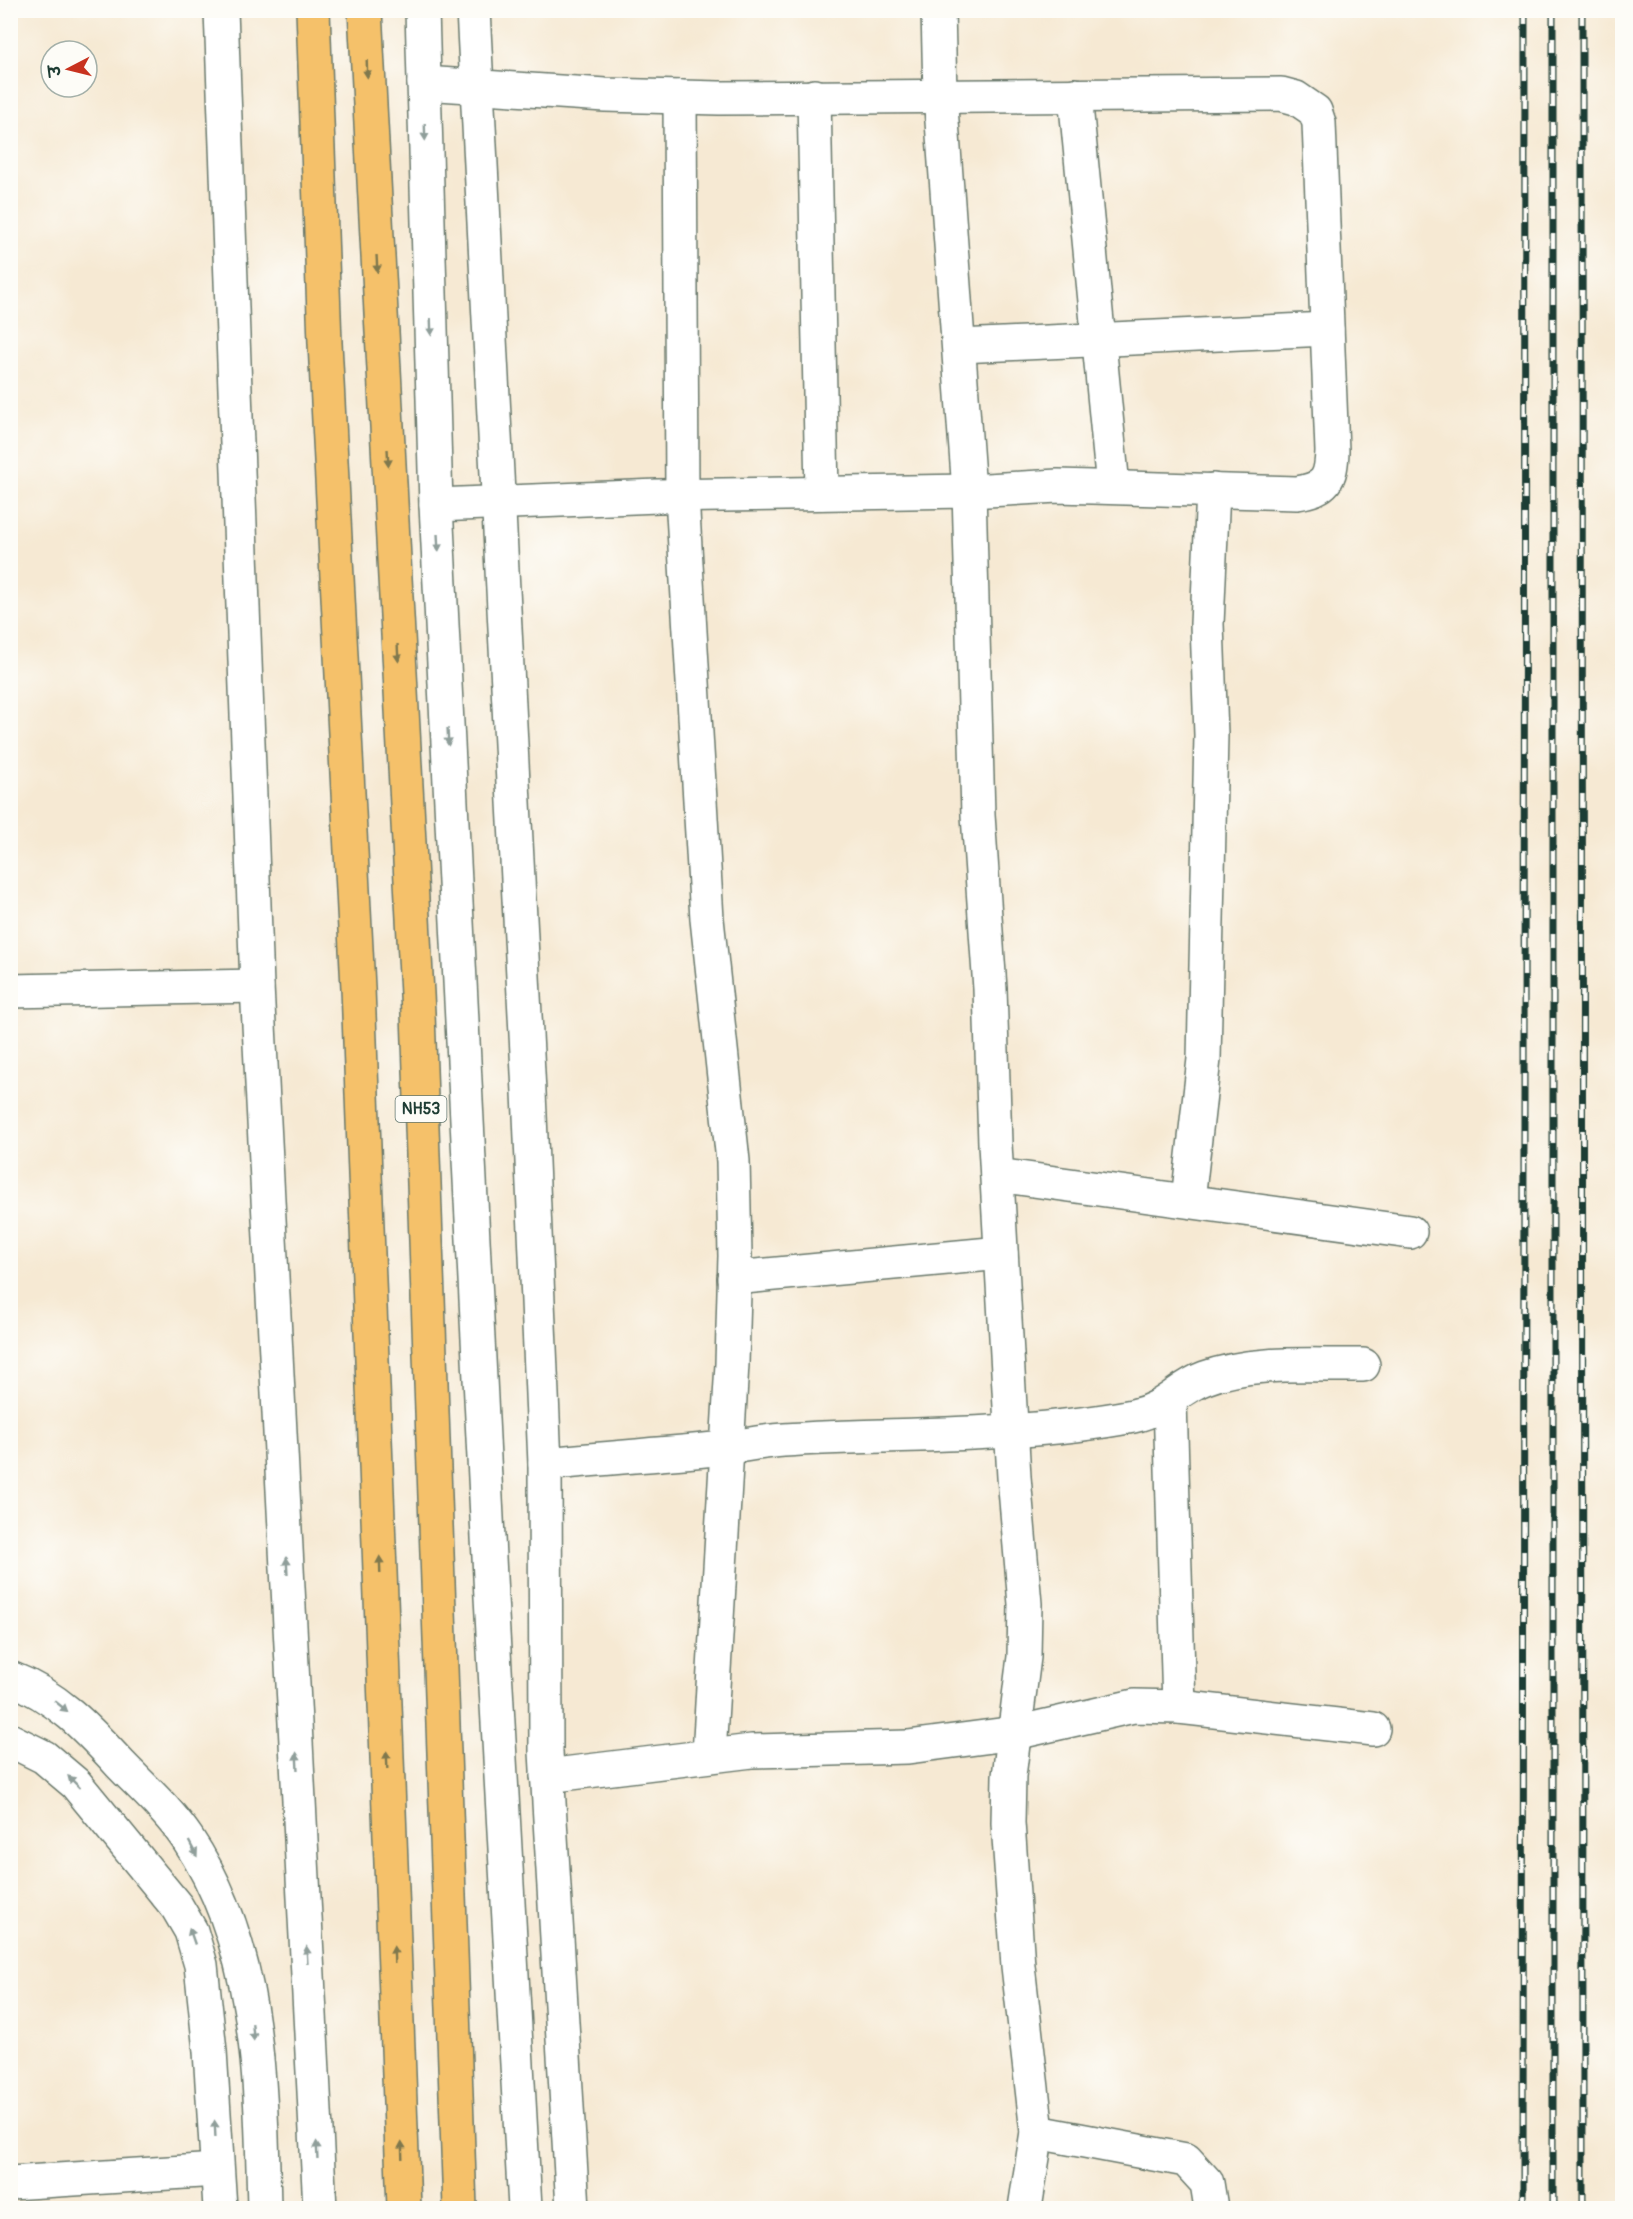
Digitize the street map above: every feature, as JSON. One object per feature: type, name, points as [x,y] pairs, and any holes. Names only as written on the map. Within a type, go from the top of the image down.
[{"type":"highway","points":[[313,10],[325,343],[358,988],[404,2208]]},
{"type":"highway","name":"NH53","points":[[365,10],[418,1013],[460,2208]]},
{"type":"street","points":[[221,10],[257,986],[320,2208]]},
{"type":"street","points":[[422,10],[436,505],[491,1597],[525,2208]]},
{"type":"street","points":[[473,10],[529,1092],[544,1464],[547,1776],[573,2208]]},
{"type":"street","points":[[938,10],[940,94],[969,491],[978,815],[990,989],[1001,1253],[1025,1604],[1024,1657],[1009,1776],[1010,1880],[1037,2132],[1025,2208]]},
{"type":"street","points":[[424,83],[680,97],[1281,94],[1296,98],[1316,111],[1319,123],[1332,451],[1328,479],[1321,486],[1297,493],[1058,486],[969,491],[682,496],[436,505]]},
{"type":"street","points":[[1075,95],[1113,487]]},
{"type":"street","points":[[814,96],[822,494]]},
{"type":"street","points":[[680,97],[682,496],[707,919],[733,1161],[732,1364],[709,1755]]},
{"type":"street","points":[[958,346],[1327,328]]},
{"type":"street","points":[[1188,1200],[1204,1047],[1211,735],[1207,624],[1213,490]]},
{"type":"street","points":[[10,991],[257,986]]},
{"type":"street","points":[[997,1175],[1410,1232]]},
{"type":"street","points":[[734,1278],[1001,1253]]},
{"type":"street","points":[[544,1464],[726,1448],[781,1440],[873,1435],[940,1437],[1012,1431],[1134,1416],[1170,1401],[1193,1383],[1225,1373],[1257,1368],[1363,1365]]},
{"type":"street","points":[[1170,1401],[1179,1707]]},
{"type":"street","points":[[10,1678],[39,1689],[61,1704],[87,1729],[174,1819],[189,1840],[214,1888],[232,1929],[245,1975],[253,2026],[264,2208]]},
{"type":"street","points":[[547,1776],[619,1769],[709,1755],[783,1749],[908,1747],[1015,1733],[1134,1706],[1179,1707],[1373,1729]]},
{"type":"street","points":[[10,1740],[44,1757],[76,1784],[177,1906],[191,1931],[201,1965],[210,2051],[220,2208]]},
{"type":"street","points":[[1037,2132],[1186,2160],[1207,2183],[1211,2208]]},
{"type":"street","points":[[10,2183],[217,2170]]},
{"type":"railway","points":[[1523,2208],[1525,10]]},
{"type":"railway","points":[[1553,10],[1553,2208]]},
{"type":"railway","points":[[1582,10],[1583,2208]]}]
